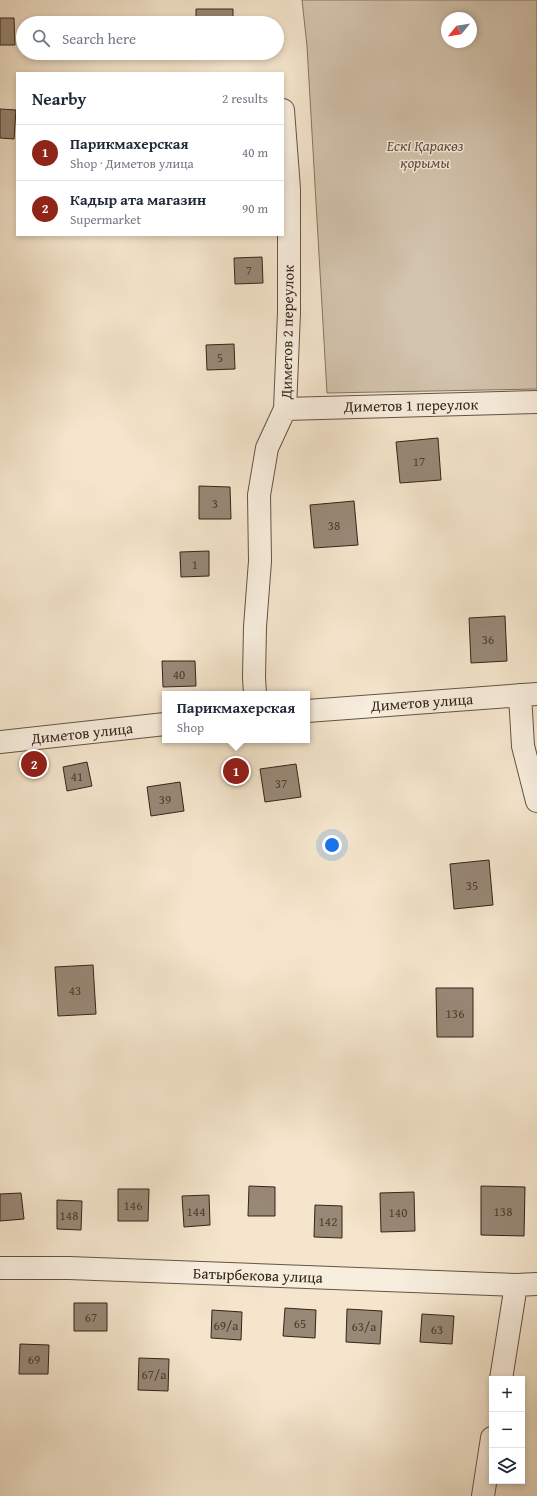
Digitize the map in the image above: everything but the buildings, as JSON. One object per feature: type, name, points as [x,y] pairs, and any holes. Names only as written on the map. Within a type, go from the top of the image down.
[{"type":"street","name":"Диметов 2 переулок","points":[[255,691],[255,627],[260,561],[259,496],[267,448],[285,409],[288,312],[289,189],[284,123]]},
{"type":"street","name":"Диметов 1 переулок","points":[[285,409],[537,402]]},
{"type":"street","name":"Диметов улица","points":[[310,711],[528,695]]},
{"type":"street","points":[[528,695],[524,746],[537,801]]},
{"type":"street","name":"Диметов улица","points":[[0,742],[162,724]]},
{"type":"street","name":"Батырбекова улица","points":[[0,1268],[69,1268],[516,1285],[537,1284]]},
{"type":"street","points":[[501,1376],[516,1285]]},
{"type":"street","points":[[483,1496],[490,1448]]},
{"type":"green space","name":"Ескі Қаракөз қорымы","points":[[302,0],[537,0],[537,389],[327,393],[307,46]]},
{"type":"place","name":"Кадыр ата магазин","points":[[34,764]]},
{"type":"place","name":"Парикмахерская","points":[[236,771]]}]
